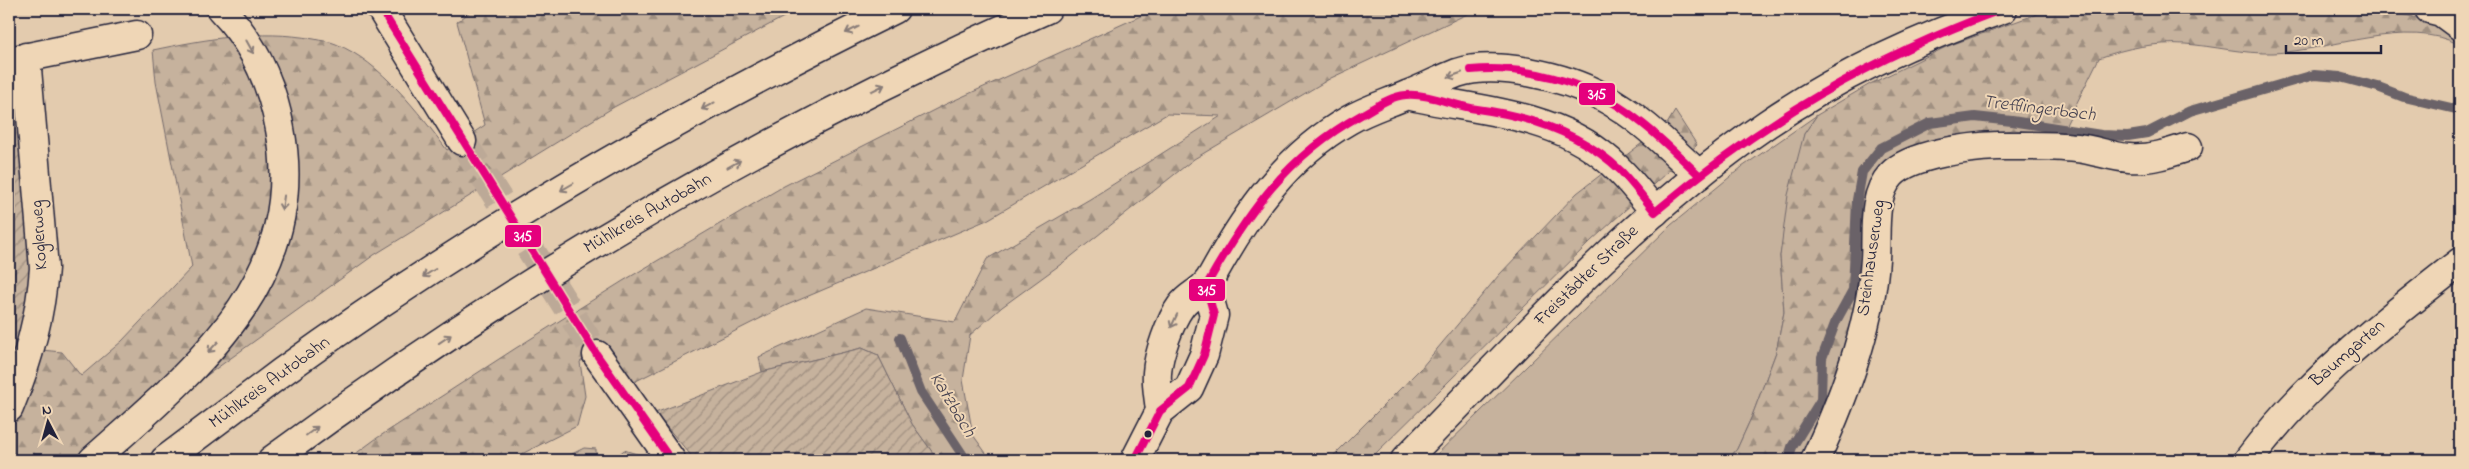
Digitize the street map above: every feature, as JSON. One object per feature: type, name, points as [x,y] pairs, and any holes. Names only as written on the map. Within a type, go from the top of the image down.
[{"type":"main road","points":[[93,460],[178,384],[218,340],[254,290],[278,233],[284,200],[285,168],[278,116],[270,87],[245,37],[221,9]]},
{"type":"main road","points":[[381,9],[462,141]]},
{"type":"main road","name":"Mühlkreis Autobahn","points":[[165,460],[291,366],[416,281],[552,195],[677,123],[806,53],[896,9]]},
{"type":"main road","name":"Mühlkreis Autobahn","points":[[272,460],[473,320],[646,212],[833,110],[1048,9]]},
{"type":"main road","name":"Freistädter Straße","points":[[1405,460],[1561,301],[1655,212],[1699,175],[1768,123],[1854,72],[1908,46],[2003,9]]},
{"type":"main road","points":[[2429,9],[2441,12],[2460,26]]},
{"type":"main road","name":"Koglerweg","points":[[9,408],[35,326],[42,291],[44,268],[17,59],[137,34]]},
{"type":"main road","points":[[1160,411],[1157,373],[1166,339],[1181,305],[1206,286],[1254,206],[1283,172],[1319,140],[1349,120],[1458,73],[1473,70],[1527,73],[1568,83],[1602,96],[1654,133],[1699,175]]},
{"type":"main road","points":[[1407,95],[1453,106],[1518,116],[1556,128],[1591,148],[1616,167],[1655,212]]},
{"type":"main road","name":"Steinhauserweg","points":[[1815,460],[1855,355],[1870,303],[1875,260],[1877,210],[1882,187],[1892,174],[1916,160],[1950,150],[1993,146],[2078,148],[2130,158],[2163,155],[2188,147]]},
{"type":"main road","name":"Baumgarten","points":[[2248,460],[2276,423],[2314,382],[2384,322],[2460,262]]},
{"type":"main road","points":[[1135,460],[1160,411],[1189,388],[1204,355],[1214,315],[1206,286]]},
{"type":"main road","points":[[597,355],[671,460]]},
{"type":"green space","points":[[474,9],[799,9],[614,107],[374,255],[167,404],[94,460],[9,460],[9,432],[21,410],[41,350],[62,352],[81,376],[122,341],[192,267],[156,82],[153,50],[213,39],[253,35],[294,36],[334,43],[353,52],[384,76],[424,120],[447,150],[485,125],[457,22]]},
{"type":"green space","points":[[1156,9],[1478,9],[1331,78],[1194,159],[1068,259],[1002,307],[970,335],[963,380],[973,435],[991,460],[938,460],[912,424],[878,355],[862,348],[762,372],[759,357],[866,308],[955,322],[987,259],[1090,199],[1221,116],[1167,114],[987,220],[785,306],[634,382],[606,343],[580,362],[585,396],[577,426],[510,460],[347,460],[377,438],[516,348],[623,281],[784,186],[944,105]]},
{"type":"green space","points":[[2051,9],[2372,10],[2412,16],[2423,20],[2447,33],[2460,42],[2460,45],[2439,37],[2417,34],[2368,38],[2273,53],[2174,44],[2152,45],[2120,51],[2099,58],[2061,135],[2014,130],[1968,135],[1893,159],[1866,259],[1849,343],[1804,460],[1728,460],[1737,449],[1752,416],[1776,352],[1784,312],[1780,256],[1788,195],[1804,134],[1817,115],[1870,84],[1948,46]]},
{"type":"green space","points":[[9,88],[20,113],[34,286],[9,376]]},
{"type":"green space","points":[[1675,111],[1697,145],[1591,241],[1369,460],[1329,460],[1422,367],[1499,275],[1577,193],[1667,124]]},
{"type":"green space","points":[[1817,115],[1804,134],[1780,256],[1784,312],[1776,352],[1752,416],[1737,449],[1728,460],[1431,460],[1671,225],[1742,167]]},
{"type":"green space","points":[[862,348],[878,355],[912,424],[938,460],[695,460],[655,413],[762,372]]},
{"type":"green space","points":[[584,448],[596,449],[596,460],[560,460]]},
{"type":"green space","points":[[624,450],[643,456],[648,460],[613,460]]},
{"type":"waterway","name":"Trefflingerbach","points":[[1788,460],[1792,447],[1821,400],[1822,358],[1836,321],[1853,290],[1857,200],[1862,172],[1881,148],[1930,123],[1975,117],[2101,135],[2128,136],[2147,133],[2190,111],[2314,75],[2340,77],[2378,87],[2404,97],[2460,110]]},
{"type":"waterway","name":"Katzbach","points":[[900,338],[921,392],[966,460]]},
{"type":"tunnel","points":[[462,141],[597,355]]},
{"type":"transit line","name":"315","points":[[381,9],[597,355],[671,460]]},
{"type":"transit line","name":"315","points":[[1135,460],[1160,411],[1189,388],[1204,355],[1214,315],[1206,286],[1237,234],[1271,188],[1311,149],[1335,131],[1383,102],[1406,95],[1424,96],[1516,116],[1554,129],[1590,147],[1606,158],[1621,171],[1655,212],[1737,148],[1820,94],[1908,48],[2003,9]]},
{"type":"transit line","name":"315","points":[[1471,70],[1512,70],[1532,73],[1573,84],[1592,92],[1610,101],[1637,119],[1699,175]]}]
